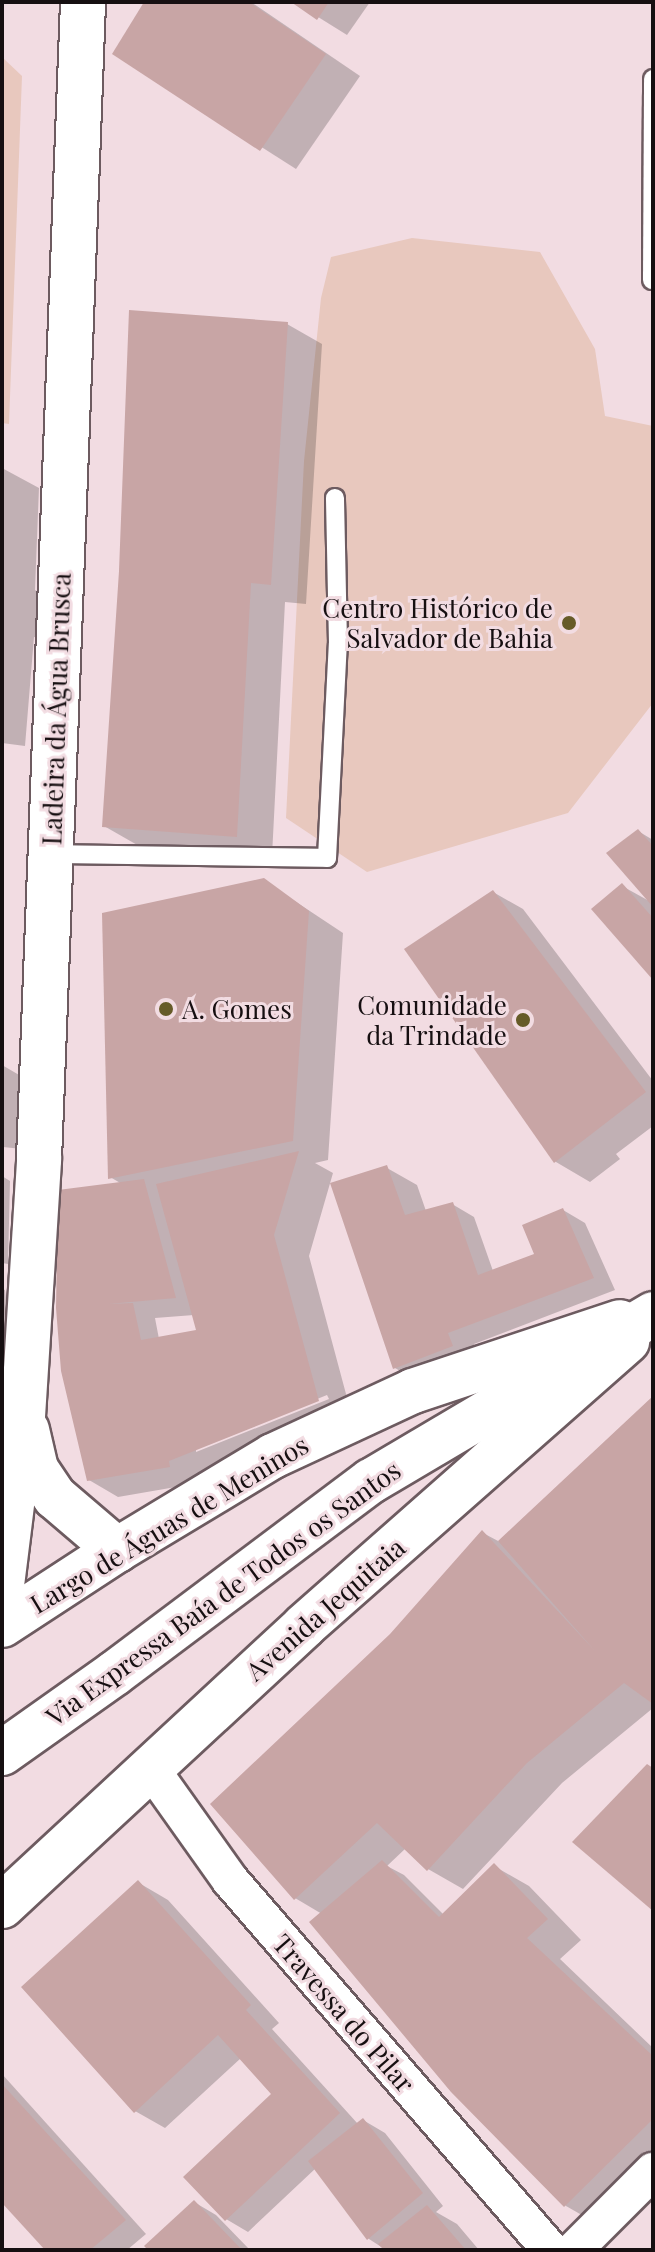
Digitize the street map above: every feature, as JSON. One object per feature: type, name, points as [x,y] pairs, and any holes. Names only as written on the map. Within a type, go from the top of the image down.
[{"type":"main road","name":"Ladeira da Água Brusca","points":[[2,1585],[23,1416],[39,1159],[83,2]]},
{"type":"main road","name":"Largo de Águas de Meninos","points":[[2,1625],[117,1550],[273,1456],[365,1411],[413,1391],[653,1314]]},
{"type":"main road","name":"Via Expressa Baía de Todos os Santos","points":[[2,1753],[115,1673],[371,1481],[653,1314]]},
{"type":"main road","name":"Avenida Jequitaia","points":[[2,1906],[149,1766],[653,1314]]},
{"type":"main road","name":"Ladeira da Água Brusca","points":[[23,1416],[36,1469],[55,1497],[117,1550]]},
{"type":"street","name":"Travessa do Pilar","points":[[149,1766],[230,1880],[551,2250]]},
{"type":"street","points":[[574,2250],[653,2171]]},
{"type":"lane","points":[[652,280],[653,79]]},
{"type":"lane","points":[[50,854],[327,858],[338,643],[335,498]]},
{"type":"shaded area","points":[[2,57],[22,76],[9,424],[2,423]]},
{"type":"shaded area","points":[[412,238],[540,252],[595,349],[605,416],[653,426],[653,703],[568,813],[367,872],[286,818],[304,461],[321,298],[331,257]]},
{"type":"building","points":[[144,2],[249,2],[326,54],[260,151],[112,54]]},
{"type":"building","points":[[291,2],[329,2],[317,20]]},
{"type":"building","points":[[129,310],[288,322],[271,585],[251,583],[237,837],[102,827],[119,571]]},
{"type":"building","points":[[638,829],[653,846],[653,907],[606,853]]},
{"type":"building","points":[[264,878],[309,911],[293,1141],[108,1179],[102,913]]},
{"type":"building","points":[[622,883],[653,918],[653,980],[591,909]]},
{"type":"building","name":"Comunidade da Trindade","points":[[493,890],[646,1092],[554,1163],[404,949]]},
{"type":"building","points":[[299,1151],[274,1235],[319,1401],[169,1461],[170,1467],[87,1481],[61,1371],[56,1308],[58,1190],[144,1179],[176,1298],[108,1304],[133,1303],[141,1340],[196,1330],[156,1184]]},
{"type":"building","points":[[387,1165],[405,1215],[453,1202],[478,1275],[534,1254],[522,1225],[563,1208],[594,1278],[448,1333],[453,1346],[393,1369],[330,1183]]},
{"type":"building","points":[[653,1396],[653,1704],[624,1683],[527,1763],[427,1871],[377,1823],[294,1900],[210,1804],[390,1634],[482,1530],[595,1651],[498,1541]]},
{"type":"building","points":[[647,1764],[653,1768],[653,1911],[572,1842]]},
{"type":"building","points":[[382,1860],[439,1917],[494,1863],[548,1919],[527,1938],[653,2056],[653,2119],[564,2207],[451,2092],[309,1922]]},
{"type":"building","points":[[138,1880],[251,2005],[246,2010],[340,2113],[225,2221],[183,2177],[271,2094],[218,2035],[134,2113],[21,1987]]},
{"type":"building","points":[[2,2084],[126,2220],[90,2250],[45,2250],[2,2203]]},
{"type":"building","points":[[363,2118],[423,2193],[367,2240],[308,2161]]},
{"type":"building","points":[[194,2200],[242,2250],[148,2250],[144,2246]]},
{"type":"building","points":[[427,2205],[466,2250],[384,2250],[378,2244]]},
{"type":"place","name":"Centro Histórico de Salvador de Bahia","points":[[569,623]]},
{"type":"place","name":"A. Gomes","points":[[166,1009]]},
{"type":"place","name":"Comunidade da Trindade","points":[[523,1020]]}]
